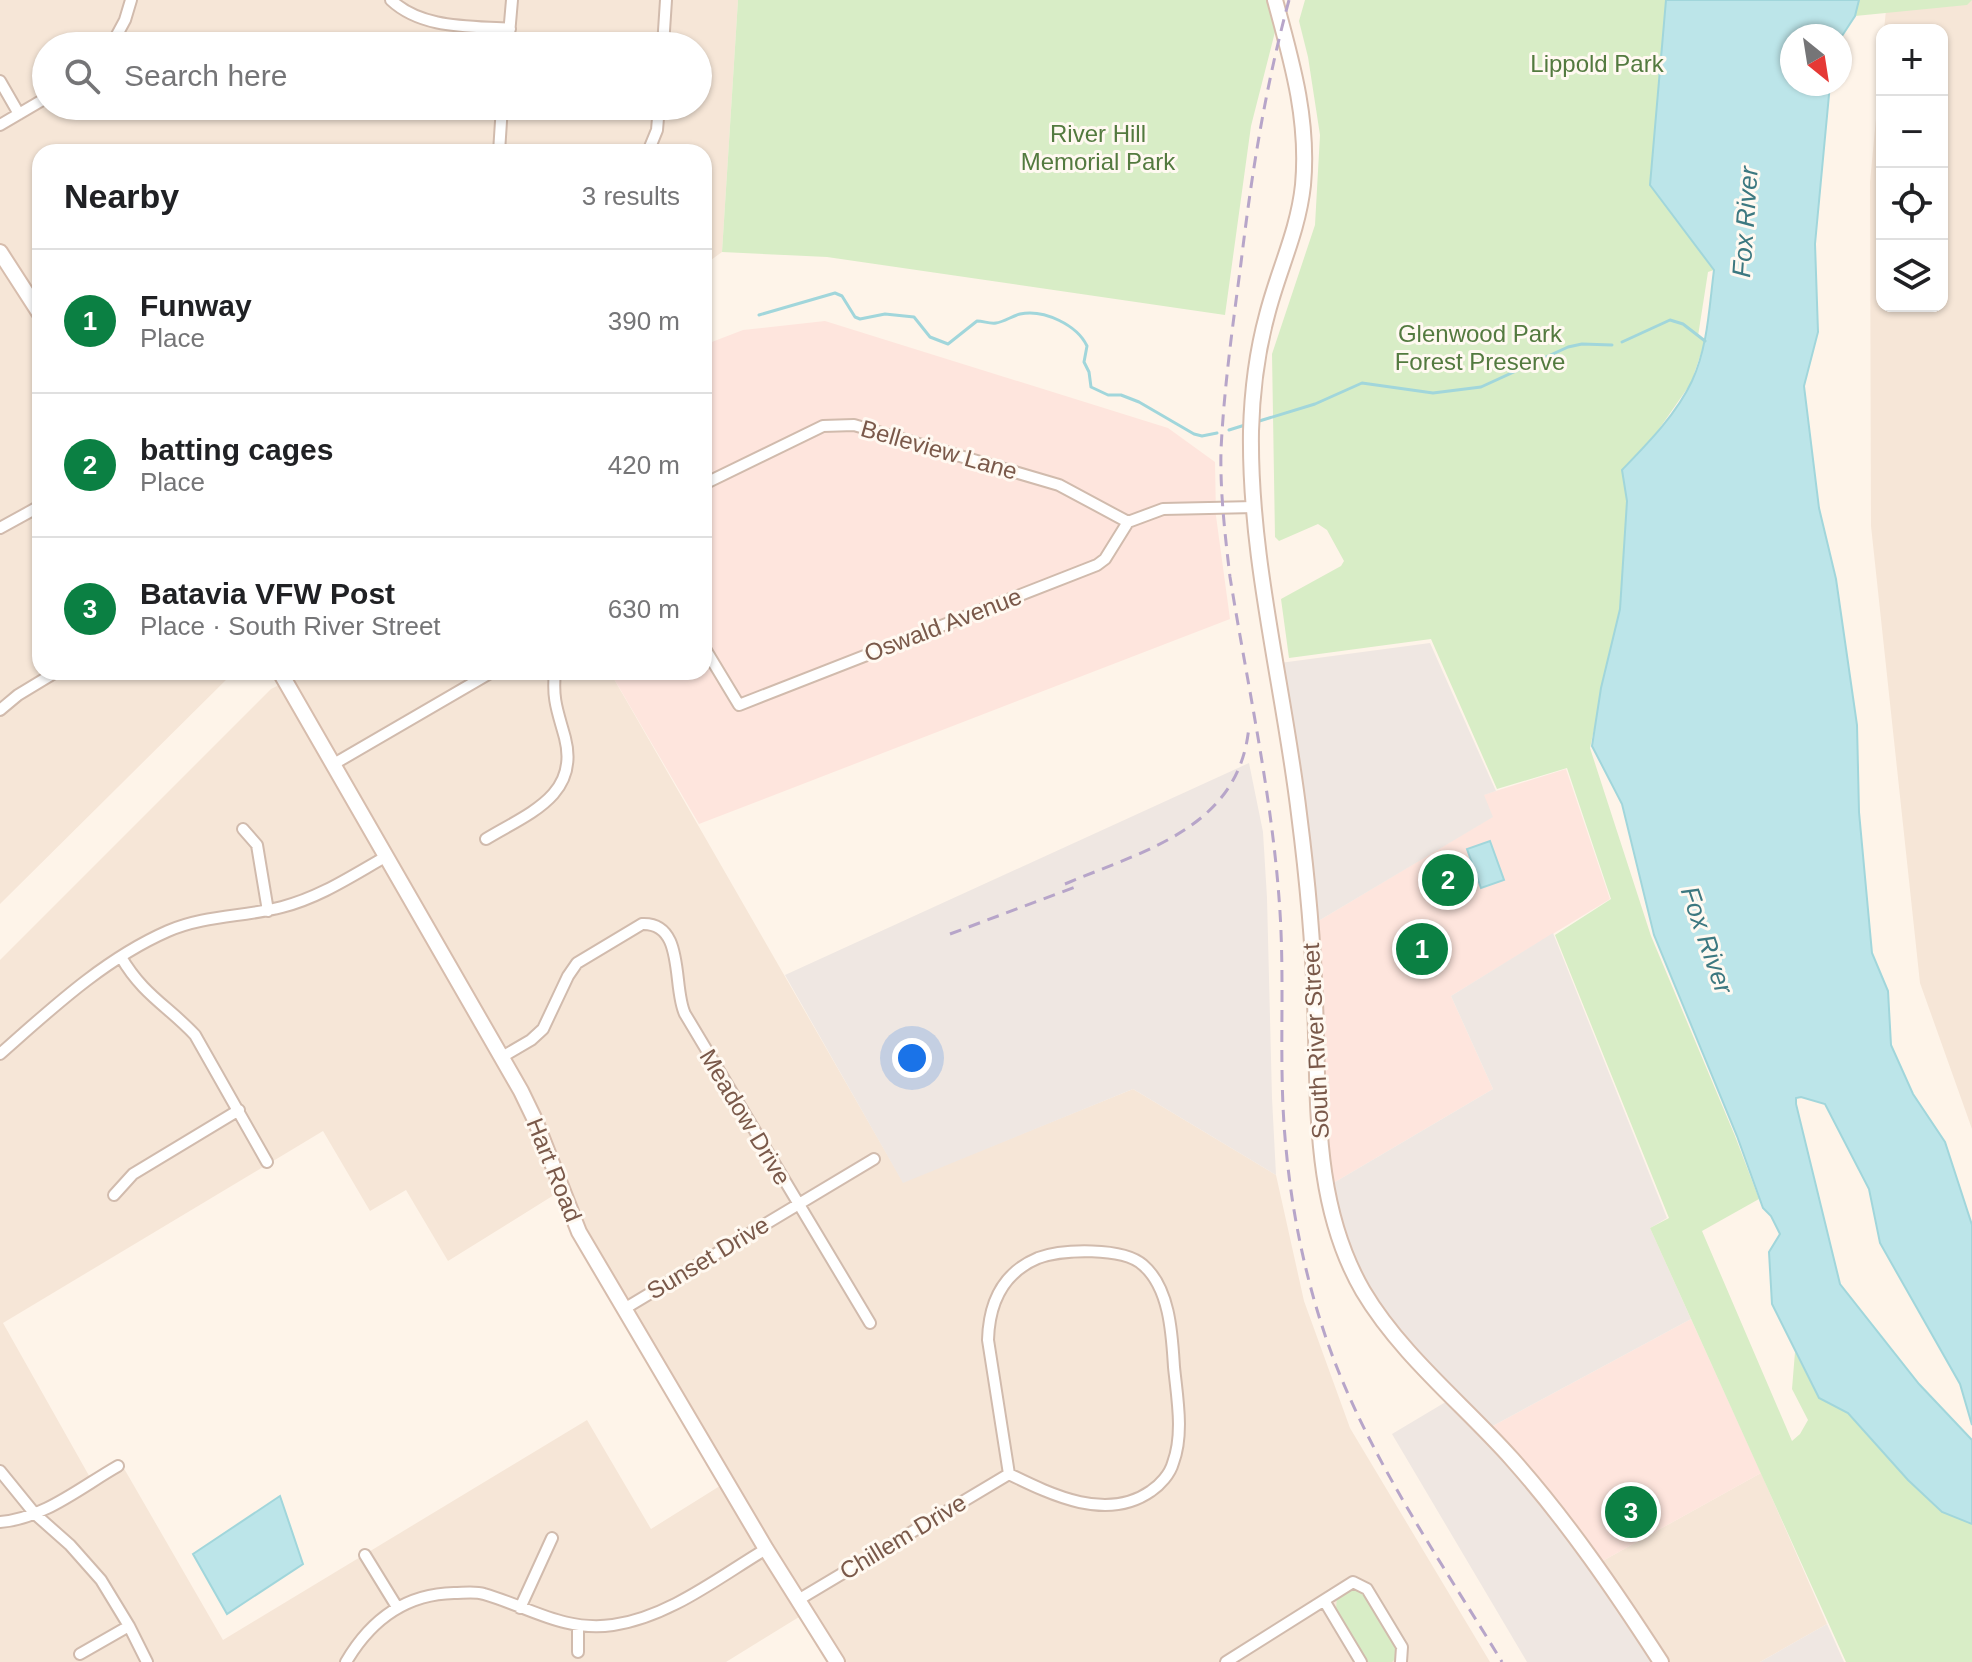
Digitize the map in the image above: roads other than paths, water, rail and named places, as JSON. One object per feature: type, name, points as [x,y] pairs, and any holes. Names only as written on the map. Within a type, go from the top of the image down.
[{"type":"main road","name":"South River Street","points":[[1275,0],[1296,75],[1304,120],[1303,184],[1291,246],[1267,311],[1258,354],[1251,430],[1255,507],[1268,619],[1299,810],[1313,961],[1323,1173],[1337,1234],[1359,1282],[1381,1318],[1547,1500],[1592,1559],[1661,1662]]},
{"type":"main road","points":[[0,252],[32,302]]},
{"type":"main road","name":"Hart Road","points":[[284,680],[502,1057],[535,1120],[579,1232],[766,1549],[837,1662]]},
{"type":"street","points":[[119,32],[131,0]]},
{"type":"street","points":[[391,0],[409,15],[428,21],[510,29]]},
{"type":"street","points":[[510,32],[512,0]]},
{"type":"street","points":[[664,32],[666,0]]},
{"type":"street","points":[[0,81],[19,114]]},
{"type":"street","points":[[0,125],[32,106]]},
{"type":"street","points":[[500,144],[501,120]]},
{"type":"street","points":[[651,144],[658,120]]},
{"type":"street","name":"Belleview Lane","points":[[712,480],[823,426],[854,425],[1059,485],[1128,522]]},
{"type":"street","points":[[1128,522],[1163,509],[1255,507]]},
{"type":"street","points":[[0,528],[32,510]]},
{"type":"street","name":"Oswald Avenue","points":[[712,660],[739,705],[1097,565],[1105,559],[1128,522]]},
{"type":"street","points":[[0,710],[43,680]]},
{"type":"street","points":[[332,765],[478,680]]},
{"type":"street","points":[[486,839],[545,804],[559,788],[565,775],[570,756],[553,700],[554,680]]},
{"type":"street","points":[[243,829],[257,845],[268,911]]},
{"type":"street","points":[[0,1054],[59,1003],[121,957],[169,931],[194,922],[268,911],[310,899],[387,856]]},
{"type":"street","name":"Meadow Drive","points":[[502,1057],[543,1029],[577,963],[642,924],[660,928],[669,941],[678,968],[680,1005],[870,1323]]},
{"type":"street","points":[[121,957],[151,997],[195,1035],[267,1162]]},
{"type":"street","points":[[114,1195],[133,1174],[239,1110]]},
{"type":"street","name":"Sunset Drive","points":[[624,1309],[874,1159]]},
{"type":"street","points":[[1105,1253],[1141,1263],[1160,1289],[1170,1326],[1178,1426],[1173,1465],[1155,1489],[1142,1497],[1125,1504],[1104,1506],[1082,1503],[1009,1474],[988,1340],[988,1318],[993,1299],[1019,1269],[1053,1254],[1105,1253]]},
{"type":"street","points":[[0,1522],[16,1521],[35,1514],[118,1466]]},
{"type":"street","points":[[0,1471],[35,1514],[101,1580],[147,1662]]},
{"type":"street","name":"Chillem Drive","points":[[798,1600],[1009,1474]]},
{"type":"street","points":[[520,1608],[552,1538]]},
{"type":"street","points":[[346,1662],[369,1630],[397,1607],[437,1594],[481,1592],[542,1618],[578,1626],[613,1625],[659,1612],[766,1549]]},
{"type":"street","points":[[365,1555],[397,1607]]},
{"type":"street","points":[[1226,1662],[1325,1602],[1350,1583],[1364,1586],[1402,1647],[1401,1662]]},
{"type":"street","points":[[1325,1602],[1361,1662]]},
{"type":"street","points":[[80,1654],[129,1626]]},
{"type":"street","points":[[578,1626],[578,1652]]},
{"type":"water","name":"Fox River","points":[[1666,0],[1859,0],[1850,24],[1780,24],[1780,96],[1829,96],[1815,244],[1818,332],[1804,386],[1819,508],[1836,579],[1857,725],[1859,812],[1872,953],[1888,991],[1891,1045],[1913,1094],[1945,1142],[1972,1225],[1972,1425],[1960,1384],[1880,1243],[1869,1189],[1825,1104],[1801,1097],[1796,1098],[1796,1104],[1840,1284],[1919,1384],[1972,1440],[1972,1524],[1942,1512],[1908,1480],[1848,1413],[1819,1398],[1772,1304],[1769,1252],[1780,1234],[1763,1208],[1737,1136],[1654,935],[1622,804],[1592,746],[1601,688],[1620,609],[1627,501],[1622,470],[1669,417],[1692,381],[1705,341],[1714,270],[1650,185]]},
{"type":"water","points":[[1490,841],[1504,880],[1481,888],[1467,849]]},
{"type":"water","points":[[280,1496],[303,1564],[227,1614],[193,1554]]},
{"type":"waterway","points":[[759,315],[835,293],[842,296],[855,317],[860,319],[885,314],[914,317],[930,337],[948,344],[977,321],[996,323],[1029,313],[1049,316],[1076,331],[1087,346],[1084,362],[1091,387],[1108,395],[1121,395],[1139,402],[1194,434],[1217,433]]},
{"type":"waterway","points":[[1622,342],[1670,320],[1683,324],[1705,341]]},
{"type":"waterway","points":[[1256,422],[1315,404],[1362,383],[1433,393],[1481,387],[1568,347],[1612,345]]},
{"type":"waterway","points":[[1229,430],[1245,425]]},
{"type":"railway","points":[[1289,0],[1266,98],[1250,196],[1227,379],[1221,466],[1230,577],[1266,786],[1277,870],[1282,1089],[1289,1172],[1300,1244],[1326,1338],[1342,1381],[1405,1504],[1502,1662]]},
{"type":"railway","points":[[1065,884],[1156,846],[1208,812],[1228,789],[1242,761],[1249,726]]},
{"type":"railway","points":[[950,934],[1078,886]]},
{"type":"place","name":"batting cages","points":[[1448,880]]},
{"type":"place","name":"Funway","points":[[1422,949]]},
{"type":"place","name":"Batavia VFW Post","points":[[1631,1512]]},
{"type":"park label","name":"Lippold Park","points":[[1597,64]]},
{"type":"park label","name":"River Hill Memorial Park","points":[[1098,148]]},
{"type":"park label","name":"Glenwood Park Forest Preserve","points":[[1480,348]]}]
